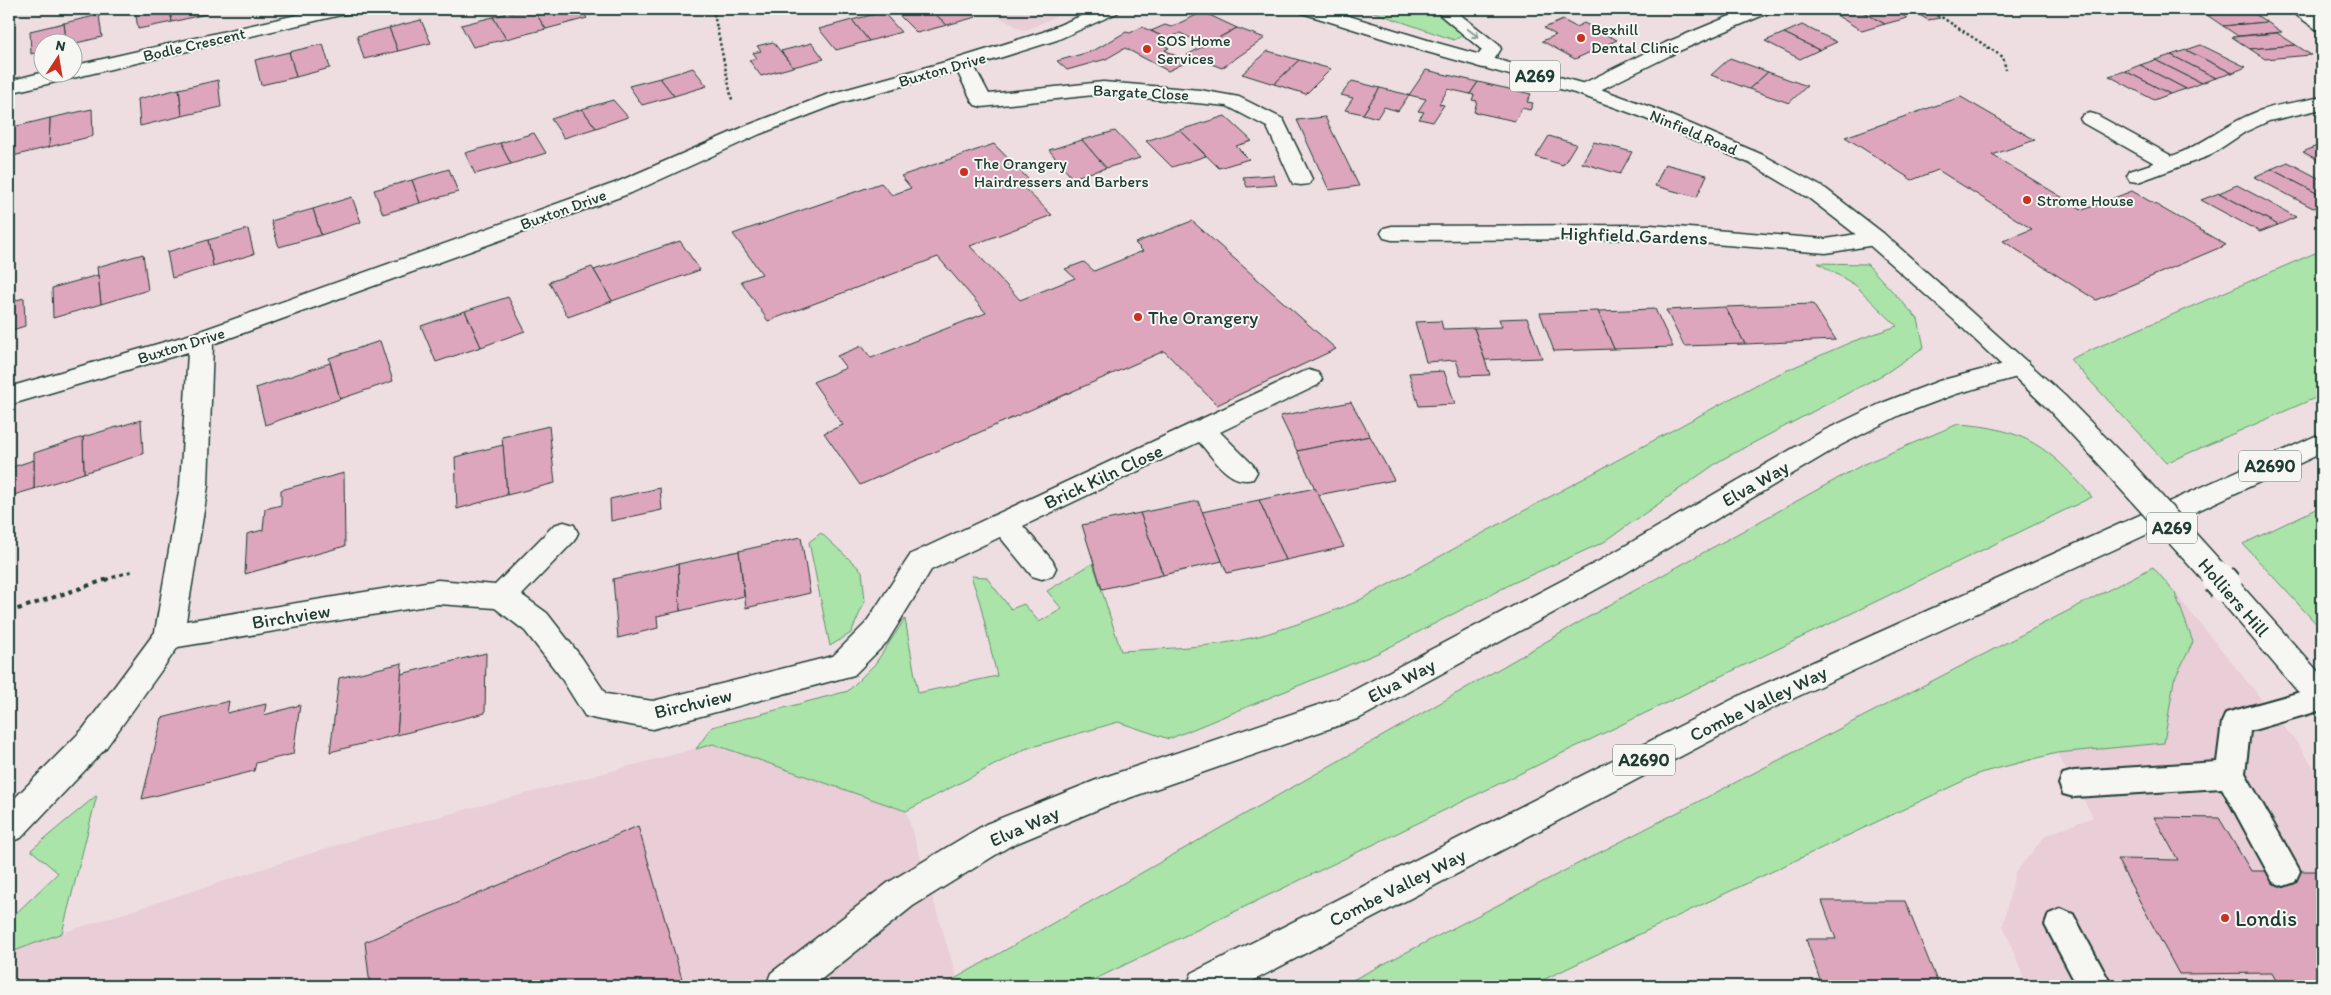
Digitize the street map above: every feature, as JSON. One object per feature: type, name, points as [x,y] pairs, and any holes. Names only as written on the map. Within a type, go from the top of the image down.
[{"type":"street","name":"Bodle Crescent","points":[[82,69],[345,9]]},
{"type":"street","name":"Buxton Drive","points":[[9,396],[201,340],[622,188],[753,130],[833,99],[963,63],[1050,36],[1111,9]]},
{"type":"street","name":"Ninfield Road","points":[[1308,9],[1483,62],[1585,90],[1646,112],[1756,159],[1818,194],[1875,238],[2020,368]]},
{"type":"street","points":[[1442,9],[1492,49],[1483,62]]},
{"type":"street","points":[[1585,90],[1672,47],[1762,9]]},
{"type":"street","points":[[2297,9],[2322,25]]},
{"type":"street","name":"Bargate Close","points":[[963,63],[982,101],[1103,88],[1200,96],[1232,101],[1276,123],[1301,179]]},
{"type":"street","name":"Bodle Crescent","points":[[9,86],[32,81]]},
{"type":"street","points":[[2138,176],[2202,152],[2238,128],[2263,116],[2322,104]]},
{"type":"street","points":[[2090,119],[2171,164]]},
{"type":"street","name":"Highfield Gardens","points":[[1392,233],[1651,232],[1826,246],[1875,238]]},
{"type":"street","points":[[9,827],[94,739],[169,636],[194,486],[201,340]]},
{"type":"street","name":"Holliers Hill","points":[[2020,368],[2056,402],[2120,469],[2322,698]]},
{"type":"street","name":"Elva Way","points":[[784,986],[901,894],[998,834],[1099,794],[1349,708],[1609,569],[1832,438],[1891,409],[1948,387],[2020,368]]},
{"type":"street","name":"Brick Kiln Close","points":[[843,666],[876,633],[921,562],[1309,379]]},
{"type":"street","points":[[1202,429],[1243,472]]},
{"type":"street","name":"Combe Valley Way","points":[[1205,986],[1764,698],[2322,442]]},
{"type":"street","points":[[1004,523],[1042,568]]},
{"type":"street","points":[[502,597],[564,533]]},
{"type":"street","name":"Birchview","points":[[169,636],[438,592],[502,597],[536,622],[571,667],[596,706],[652,715],[843,666]]},
{"type":"lane","points":[[2284,871],[2230,774],[2236,722],[2322,698]]},
{"type":"lane","points":[[2074,784],[2230,774]]},
{"type":"lane","points":[[2061,925],[2095,986]]},
{"type":"path","points":[[713,9],[735,109],[753,130]]},
{"type":"path","points":[[1929,9],[2004,57],[2006,70]]},
{"type":"path","points":[[9,612],[182,554]]},
{"type":"shaded area","points":[[985,9],[1073,9],[1024,31]]},
{"type":"shaded area","points":[[2175,593],[2294,739],[2322,779],[2322,986],[2027,986],[2003,925],[2015,873],[2046,835],[2093,817],[2057,753],[2164,743],[2174,680],[2193,642]]},
{"type":"shaded area","points":[[713,744],[906,811],[957,978],[942,986],[9,986],[9,953],[62,933],[359,838]]},
{"type":"green space","points":[[1365,9],[1431,9],[1464,35],[1454,40]]},
{"type":"green space","points":[[2322,250],[2322,395],[2166,463],[2070,359]]},
{"type":"green space","points":[[1818,263],[1867,264],[1918,319],[1924,347],[1886,373],[1721,460],[1604,542],[1513,583],[1378,653],[1169,739],[1118,722],[1025,749],[906,811],[713,744],[696,749],[712,727],[848,691],[875,664],[905,619],[918,693],[997,676],[980,603],[971,576],[986,577],[1011,609],[1024,604],[1039,622],[1062,609],[1047,591],[1093,563],[1121,651],[1188,647],[1238,641],[1293,625],[1356,602],[1765,380],[1851,342],[1897,326],[1855,285]]},
{"type":"green space","points":[[1958,424],[2001,430],[2019,436],[2034,444],[2049,453],[2063,465],[2092,497],[1081,986],[942,986],[1402,725],[1630,593],[1864,464]]},
{"type":"green space","points":[[2322,506],[2322,630],[2243,544]]},
{"type":"green space","points":[[821,533],[862,571],[865,601],[851,633],[830,646],[809,542]]},
{"type":"green space","points":[[2153,567],[2175,593],[2193,642],[2174,680],[2164,743],[2057,753],[1980,773],[1530,986],[1341,986]]},
{"type":"green space","points":[[97,795],[62,933],[9,953],[9,920],[58,873],[31,850]]},
{"type":"building","points":[[135,9],[170,9],[172,22],[138,29]]},
{"type":"building","points":[[170,9],[205,9],[206,14],[172,22]]},
{"type":"building","points":[[525,9],[533,9],[546,29],[506,39],[493,17]]},
{"type":"building","points":[[533,9],[581,9],[587,18],[546,29]]},
{"type":"building","points":[[903,9],[930,9],[947,25],[917,33],[897,13],[905,11]]},
{"type":"building","points":[[930,9],[968,9],[976,17],[947,25]]},
{"type":"building","points":[[1643,9],[1677,9],[1648,13]]},
{"type":"building","points":[[1858,9],[1885,24],[1862,31],[1833,13]]},
{"type":"building","points":[[1858,9],[1892,9],[1907,18],[1885,24]]},
{"type":"building","points":[[1909,9],[1925,9],[1940,18],[1928,20]]},
{"type":"building","points":[[2250,11],[2267,22],[2223,26],[2207,15]]},
{"type":"building","points":[[883,12],[901,32],[869,41],[852,20]]},
{"type":"building","points":[[1203,12],[1237,28],[1205,45],[1180,33],[1168,39],[1151,31],[1165,25],[1171,27]]},
{"type":"building","points":[[99,15],[102,37],[82,42],[82,32],[65,32],[64,23]]},
{"type":"building","points":[[493,17],[506,39],[473,47],[461,25]]},
{"type":"building","points":[[421,20],[431,43],[398,51],[389,28]]},
{"type":"building","points":[[852,20],[869,41],[836,50],[819,29]]},
{"type":"building","name":"Bexhill Dental Clinic","points":[[1563,20],[1576,27],[1584,23],[1617,40],[1575,59],[1542,41],[1556,35],[1544,28]]},
{"type":"building","points":[[2267,22],[2282,32],[2238,36],[2223,26]]},
{"type":"building","points":[[64,23],[65,32],[32,32],[31,54],[30,31]]},
{"type":"building","points":[[1802,25],[1837,42],[1819,50],[1784,33]]},
{"type":"building","name":"SOS Home Services","points":[[1142,27],[1168,39],[1160,43],[1169,48],[1165,50],[1187,62],[1168,71],[1125,48],[1106,59],[1067,70],[1057,61],[1093,51],[1126,32],[1130,33]]},
{"type":"building","points":[[389,28],[398,51],[364,59],[357,36]]},
{"type":"building","points":[[1237,28],[1265,38],[1222,68],[1187,55]]},
{"type":"building","points":[[1784,33],[1819,50],[1800,59],[1765,41]]},
{"type":"building","points":[[2277,33],[2296,45],[2250,49],[2232,37]]},
{"type":"building","points":[[773,42],[793,67],[761,76],[749,60],[757,58],[753,53],[761,51],[757,46]]},
{"type":"building","points":[[812,43],[824,59],[793,67],[781,51]]},
{"type":"building","points":[[323,44],[330,68],[296,77],[289,52]]},
{"type":"building","points":[[2201,45],[2246,67],[2232,73],[2186,50]]},
{"type":"building","points":[[2296,45],[2311,55],[2265,59],[2250,49]]},
{"type":"building","points":[[2186,50],[2232,73],[2216,78],[2171,55]]},
{"type":"building","points":[[1268,51],[1299,60],[1274,84],[1242,74]]},
{"type":"building","points":[[289,52],[296,77],[261,85],[255,60]]},
{"type":"building","points":[[2171,55],[2216,78],[2201,83],[2155,60]]},
{"type":"building","points":[[1730,58],[1768,72],[1749,89],[1711,75]]},
{"type":"building","points":[[1299,60],[1331,69],[1306,94],[1274,84]]},
{"type":"building","points":[[2155,60],[2201,83],[2186,89],[2140,65]]},
{"type":"building","points":[[2140,65],[2186,89],[2170,94],[2125,71]]},
{"type":"building","points":[[693,68],[707,86],[674,96],[660,78]]},
{"type":"building","points":[[1426,70],[1478,82],[1470,94],[1448,89],[1439,104],[1444,105],[1433,122],[1419,119],[1424,112],[1418,111],[1426,99],[1409,95]]},
{"type":"building","points":[[2125,71],[2170,94],[2154,100],[2109,76]]},
{"type":"building","points":[[1768,72],[1807,86],[1789,103],[1749,89]]},
{"type":"building","points":[[660,78],[674,96],[642,105],[629,86]]},
{"type":"building","points":[[218,80],[221,107],[182,116],[179,89]]},
{"type":"building","points":[[1352,81],[1380,88],[1363,114],[1345,110],[1353,98],[1341,95]]},
{"type":"building","points":[[1478,82],[1531,94],[1527,102],[1533,103],[1530,110],[1522,108],[1515,121],[1474,112],[1477,101],[1472,100],[1474,95],[1470,94]]},
{"type":"building","points":[[1380,88],[1409,95],[1398,111],[1384,107],[1377,118],[1363,114]]},
{"type":"building","points":[[179,89],[182,116],[140,126],[138,99]]},
{"type":"building","name":"Strome House","points":[[1961,97],[2035,140],[1992,155],[2083,210],[2132,191],[2226,245],[2096,300],[2003,241],[2032,229],[1938,170],[1912,180],[1845,137]]},
{"type":"building","points":[[613,100],[628,117],[596,128],[582,109]]},
{"type":"building","points":[[92,109],[93,136],[49,147],[50,118]]},
{"type":"building","points":[[582,109],[596,128],[564,138],[551,119]]},
{"type":"building","points":[[1225,116],[1252,141],[1236,146],[1249,159],[1219,168],[1180,130]]},
{"type":"building","points":[[1325,117],[1359,186],[1329,190],[1297,120]]},
{"type":"building","points":[[50,118],[49,147],[9,157],[9,128]]},
{"type":"building","points":[[1180,130],[1206,156],[1172,167],[1146,141]]},
{"type":"building","points":[[1115,131],[1140,158],[1106,168],[1082,140]]},
{"type":"building","points":[[534,133],[546,153],[511,164],[500,143]]},
{"type":"building","points":[[1549,136],[1576,144],[1563,165],[1536,157]]},
{"type":"building","points":[[1082,140],[1106,168],[1072,178],[1049,150]]},
{"type":"building","points":[[1594,142],[1632,152],[1620,174],[1582,163]]},
{"type":"building","points":[[500,143],[511,164],[475,174],[465,153]]},
{"type":"building","name":"The Orangery","points":[[994,144],[1030,181],[1020,184],[1052,215],[970,246],[1020,300],[1075,278],[1065,269],[1084,262],[1094,271],[1143,251],[1135,243],[1192,221],[1336,349],[1217,405],[1164,351],[860,485],[824,433],[843,425],[813,382],[846,368],[837,356],[862,346],[871,358],[986,313],[938,257],[768,321],[741,281],[762,274],[733,234],[881,183],[892,195],[911,188],[901,176]]},
{"type":"building","points":[[2319,145],[2322,147],[2322,162],[2303,152]]},
{"type":"building","points":[[2288,162],[2322,180],[2322,196],[2271,169]]},
{"type":"building","points":[[1665,164],[1707,175],[1697,197],[1655,186]]},
{"type":"building","points":[[449,169],[458,192],[420,203],[412,180]]},
{"type":"building","points":[[2271,169],[2322,196],[2322,204],[2313,208],[2254,177]]},
{"type":"building","points":[[1273,175],[1277,185],[1247,187],[1243,177]]},
{"type":"building","points":[[412,180],[420,203],[383,214],[374,190]]},
{"type":"building","points":[[2237,185],[2296,217],[2278,225],[2219,193]]},
{"type":"building","points":[[2219,193],[2278,225],[2260,232],[2201,200]]},
{"type":"building","points":[[352,197],[361,222],[321,235],[313,209]]},
{"type":"building","points":[[313,209],[321,235],[279,247],[271,221]]},
{"type":"building","points":[[248,229],[254,254],[213,266],[208,240]]},
{"type":"building","points":[[208,240],[213,266],[172,278],[167,252]]},
{"type":"building","points":[[680,241],[700,270],[612,301],[594,270]]},
{"type":"building","points":[[143,254],[148,290],[101,304],[97,267]]},
{"type":"building","points":[[592,267],[612,301],[568,317],[549,282]]},
{"type":"building","points":[[98,275],[101,304],[53,318],[52,288]]},
{"type":"building","points":[[508,297],[525,331],[481,347],[465,311]]},
{"type":"building","points":[[24,298],[25,326],[9,331],[9,302]]},
{"type":"building","points":[[1813,304],[1836,340],[1745,344],[1725,307]]},
{"type":"building","points":[[1725,307],[1745,344],[1684,346],[1666,310]]},
{"type":"building","points":[[1655,309],[1673,347],[1614,349],[1598,311]]},
{"type":"building","points":[[465,311],[481,347],[436,362],[421,326]]},
{"type":"building","points":[[1598,311],[1614,349],[1554,351],[1540,313]]},
{"type":"building","points":[[1527,318],[1542,358],[1485,360],[1474,328],[1502,327],[1499,319]]},
{"type":"building","points":[[1441,321],[1443,329],[1474,328],[1490,375],[1461,376],[1456,360],[1426,362],[1415,322]]},
{"type":"building","points":[[380,341],[393,381],[340,399],[329,358]]},
{"type":"building","points":[[330,363],[340,399],[265,425],[256,388]]},
{"type":"building","points":[[1444,371],[1455,404],[1419,406],[1409,373]]},
{"type":"building","points":[[1351,402],[1370,436],[1297,451],[1280,416]]},
{"type":"building","points":[[141,420],[143,454],[84,473],[83,437]]},
{"type":"building","points":[[549,426],[555,483],[507,495],[502,437]]},
{"type":"building","points":[[1370,436],[1394,480],[1318,495],[1297,451]]},
{"type":"building","points":[[83,437],[84,473],[34,489],[34,453]]},
{"type":"building","points":[[503,445],[507,495],[457,509],[455,457]]},
{"type":"building","points":[[34,460],[34,489],[10,496],[9,515],[9,468]]},
{"type":"building","points":[[344,473],[345,546],[245,574],[247,534],[263,530],[265,509],[281,505],[281,490]]},
{"type":"building","points":[[660,488],[662,510],[611,521],[610,499]]},
{"type":"building","points":[[1315,488],[1344,547],[1286,560],[1259,500]]},
{"type":"building","points":[[1259,500],[1286,560],[1227,573],[1202,512]]},
{"type":"building","points":[[1198,501],[1222,561],[1163,575],[1140,513]]},
{"type":"building","points":[[1140,513],[1163,575],[1102,589],[1082,525]]},
{"type":"building","points":[[801,537],[810,593],[746,608],[739,551]]},
{"type":"building","points":[[739,551],[744,596],[680,611],[678,564]]},
{"type":"building","points":[[678,564],[680,611],[657,616],[658,628],[618,638],[613,579]]},
{"type":"building","points":[[486,653],[485,713],[397,735],[401,674]]},
{"type":"building","points":[[402,663],[397,735],[330,752],[339,678]]},
{"type":"building","points":[[229,701],[227,713],[266,704],[264,715],[300,705],[293,754],[256,763],[254,771],[142,799],[162,718]]},
{"type":"building","points":[[2154,817],[2219,818],[2251,871],[2322,871],[2322,986],[2279,986],[2272,973],[2179,974],[2117,859],[2178,860]]},
{"type":"building","points":[[638,826],[684,986],[370,986],[365,942]]},
{"type":"building","points":[[1822,901],[1905,901],[1939,986],[1822,986],[1806,939],[1836,939]]},
{"type":"place","name":"Bexhill Dental Clinic","points":[[1581,38]]},
{"type":"place","name":"SOS Home Services","points":[[1147,49]]},
{"type":"place","name":"The Orangery Hairdressers and Barbers","points":[[964,172]]},
{"type":"place","name":"Strome House","points":[[2027,200]]},
{"type":"place","name":"The Orangery","points":[[1138,317]]},
{"type":"place","name":"Londis","points":[[2225,918]]}]
